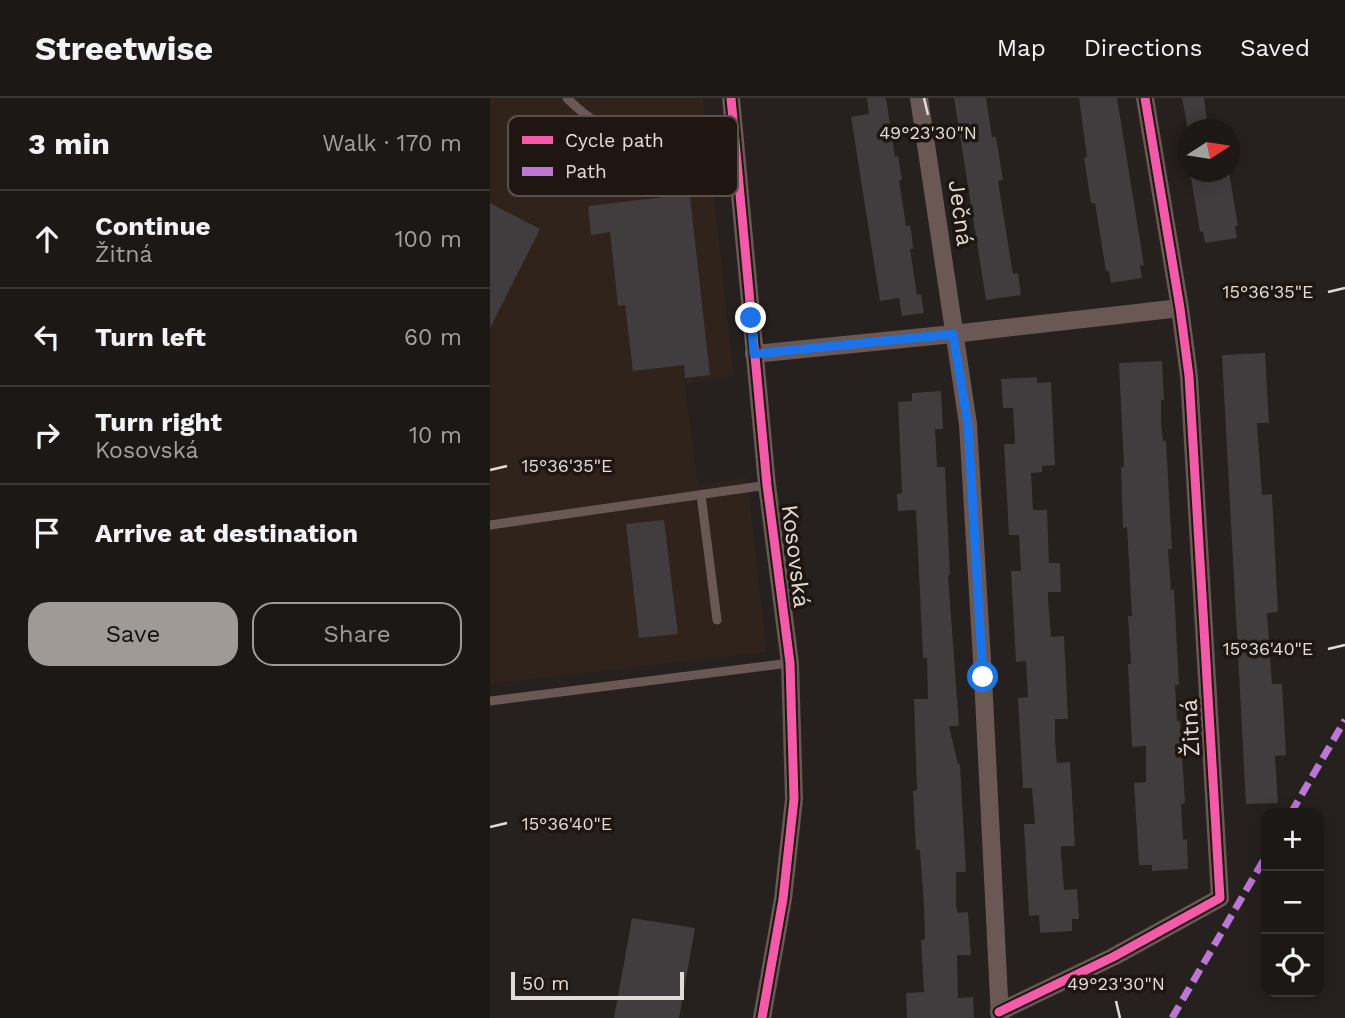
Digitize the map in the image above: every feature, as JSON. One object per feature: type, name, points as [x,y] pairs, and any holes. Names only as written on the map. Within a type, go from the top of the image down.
[{"type":"street","name":"Kosovská","points":[[731,98],[733,116]]},
{"type":"street","name":"Ječná","points":[[919,98],[953,334]]},
{"type":"street","points":[[754,354],[1180,308],[1145,98]]},
{"type":"street","name":"Kosovská","points":[[738,176],[754,354],[790,663],[794,799],[783,899],[762,1018]]},
{"type":"street","name":"Žitná","points":[[953,334],[968,424],[999,1015],[1220,898],[1189,376],[1180,308]]},
{"type":"lane","points":[[567,98],[588,116]]},
{"type":"lane","points":[[490,525],[768,485]]},
{"type":"lane","points":[[701,495],[717,620]]},
{"type":"lane","points":[[490,701],[790,663]]},
{"type":"shaded area","points":[[490,98],[703,98],[705,116],[508,116],[508,196],[714,196],[734,376],[685,384],[698,485],[747,478],[767,652],[490,684]]},
{"type":"building","points":[[867,98],[886,98],[895,157],[898,156],[902,180],[899,180],[906,226],[910,225],[912,237],[913,249],[910,249],[917,295],[921,294],[924,313],[902,316],[899,298],[880,301],[851,117],[869,114]]},
{"type":"building","points":[[954,98],[986,98],[1003,180],[998,181],[1013,274],[1018,273],[1021,295],[986,300]]},
{"type":"building","points":[[1079,98],[1117,98],[1144,265],[1140,266],[1142,278],[1111,283],[1109,271],[1106,271],[1095,203],[1091,203]]},
{"type":"building","points":[[1182,98],[1204,98],[1207,119],[1186,119]]},
{"type":"building","points":[[1192,182],[1231,182],[1238,226],[1235,226],[1237,238],[1205,243],[1203,231],[1200,232]]},
{"type":"building","points":[[690,196],[710,375],[685,378],[684,365],[633,371],[625,305],[618,306],[610,232],[591,235],[588,206]]},
{"type":"building","points":[[490,203],[540,229],[490,328]]},
{"type":"building","points":[[1265,353],[1269,423],[1257,423],[1262,495],[1272,494],[1278,612],[1267,613],[1272,684],[1282,684],[1286,755],[1275,756],[1278,803],[1246,804],[1222,355]]},
{"type":"building","points":[[1162,361],[1164,400],[1161,400],[1161,421],[1163,441],[1166,441],[1172,549],[1168,549],[1171,590],[1174,590],[1179,685],[1175,685],[1185,803],[1181,804],[1183,840],[1187,839],[1188,869],[1152,871],[1152,865],[1139,865],[1134,783],[1146,782],[1146,746],[1132,747],[1128,616],[1132,616],[1127,527],[1123,528],[1121,467],[1124,467],[1119,363]]},
{"type":"building","points":[[1037,377],[1037,383],[1051,382],[1055,465],[1042,466],[1042,472],[1031,473],[1033,510],[1047,510],[1049,563],[1060,563],[1061,592],[1048,592],[1048,598],[1051,637],[1064,636],[1068,719],[1055,719],[1055,741],[1057,763],[1070,762],[1075,846],[1061,846],[1061,852],[1064,890],[1077,889],[1079,919],[1072,919],[1072,931],[1040,933],[1039,915],[1029,916],[1024,824],[1035,824],[1032,788],[1023,788],[1018,698],[1028,697],[1026,661],[1016,662],[1011,571],[1021,571],[1019,535],[1009,535],[1004,444],[1015,444],[1013,408],[1003,408],[1001,379]]},
{"type":"building","points":[[941,391],[943,429],[935,429],[937,467],[945,467],[948,575],[959,726],[949,726],[960,764],[966,872],[956,872],[956,905],[958,913],[968,912],[971,955],[957,955],[958,998],[973,997],[974,1018],[907,1018],[906,993],[924,992],[921,940],[925,939],[924,907],[920,850],[916,850],[913,791],[917,790],[914,699],[928,699],[927,658],[923,658],[916,510],[898,511],[897,494],[902,493],[898,402],[912,401],[912,393]]},
{"type":"building","points":[[664,520],[678,634],[639,638],[626,524]]},
{"type":"building","points":[[632,918],[695,928],[679,1018],[614,1018]]},
{"type":"marked path","points":[[1294,808],[1345,720]]},
{"type":"marked path","points":[[1172,1018],[1261,865]]},
{"type":"cycle path","points":[[731,98],[733,116]]},
{"type":"cycle path","points":[[999,1012],[1113,957],[1220,898],[1189,376],[1145,98]]},
{"type":"cycle path","points":[[738,173],[767,485],[790,663],[794,799],[783,899],[762,1018]]},
{"type":"route","points":[[751,318],[754,354],[953,334],[968,424],[983,677]]}]
